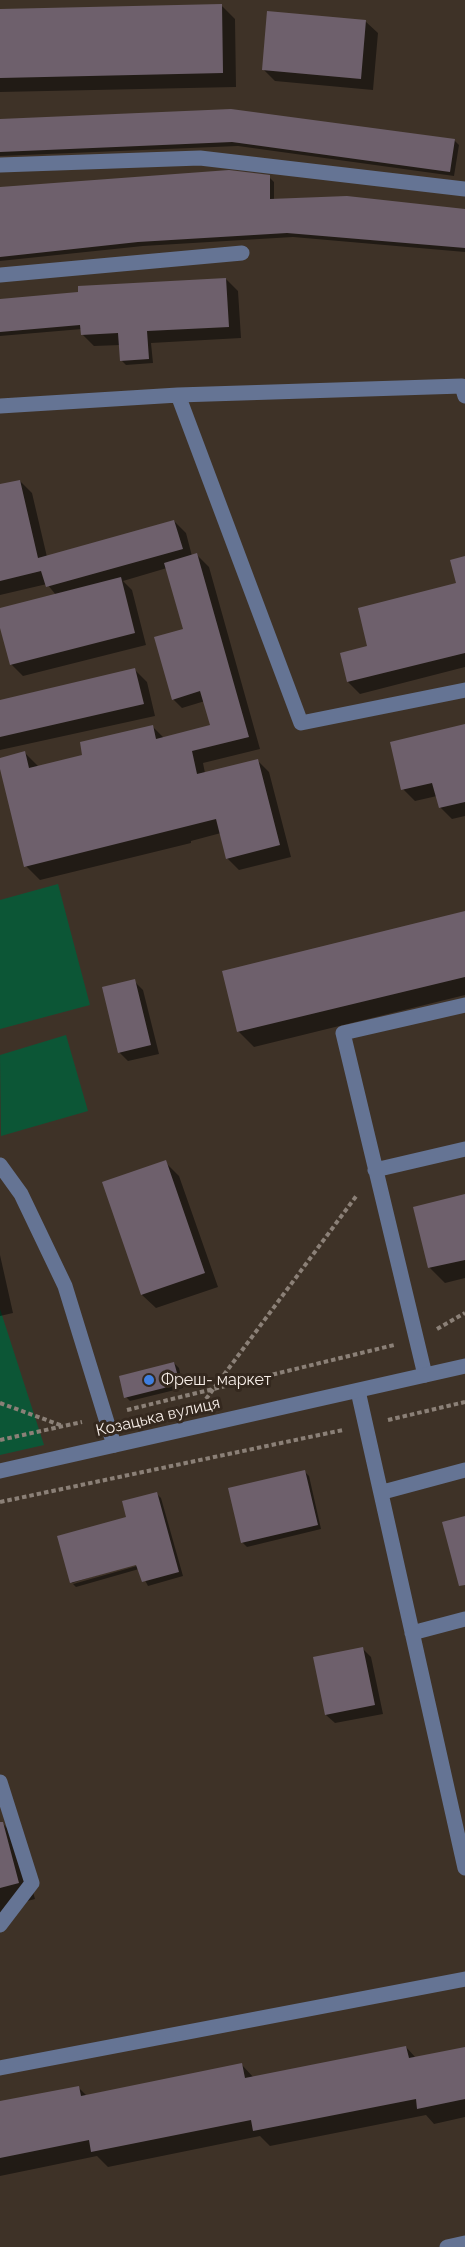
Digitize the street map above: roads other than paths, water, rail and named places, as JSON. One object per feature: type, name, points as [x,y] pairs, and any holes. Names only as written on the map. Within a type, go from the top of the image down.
[{"type":"street","points":[[0,165],[200,158],[465,189]]},
{"type":"street","points":[[0,275],[242,253]]},
{"type":"street","points":[[0,406],[178,395],[462,386],[465,396]]},
{"type":"street","points":[[178,395],[300,723],[465,690]]},
{"type":"street","points":[[425,1375],[343,1033],[465,1005]]},
{"type":"street","points":[[375,1170],[465,1149]]},
{"type":"street","points":[[0,1165],[21,1194],[65,1286],[114,1445]]},
{"type":"street","name":"Козацька вулиця","points":[[0,1471],[465,1366]]},
{"type":"street","points":[[358,1391],[465,1868]]},
{"type":"street","points":[[382,1492],[465,1470]]},
{"type":"street","points":[[412,1633],[465,1619]]},
{"type":"street","points":[[0,1782],[32,1883],[0,1925]]},
{"type":"street","points":[[0,2068],[465,1979]]},
{"type":"street","points":[[447,2247],[465,2243]]},
{"type":"place","name":"Фреш- маркет","points":[[149,1380]]}]
